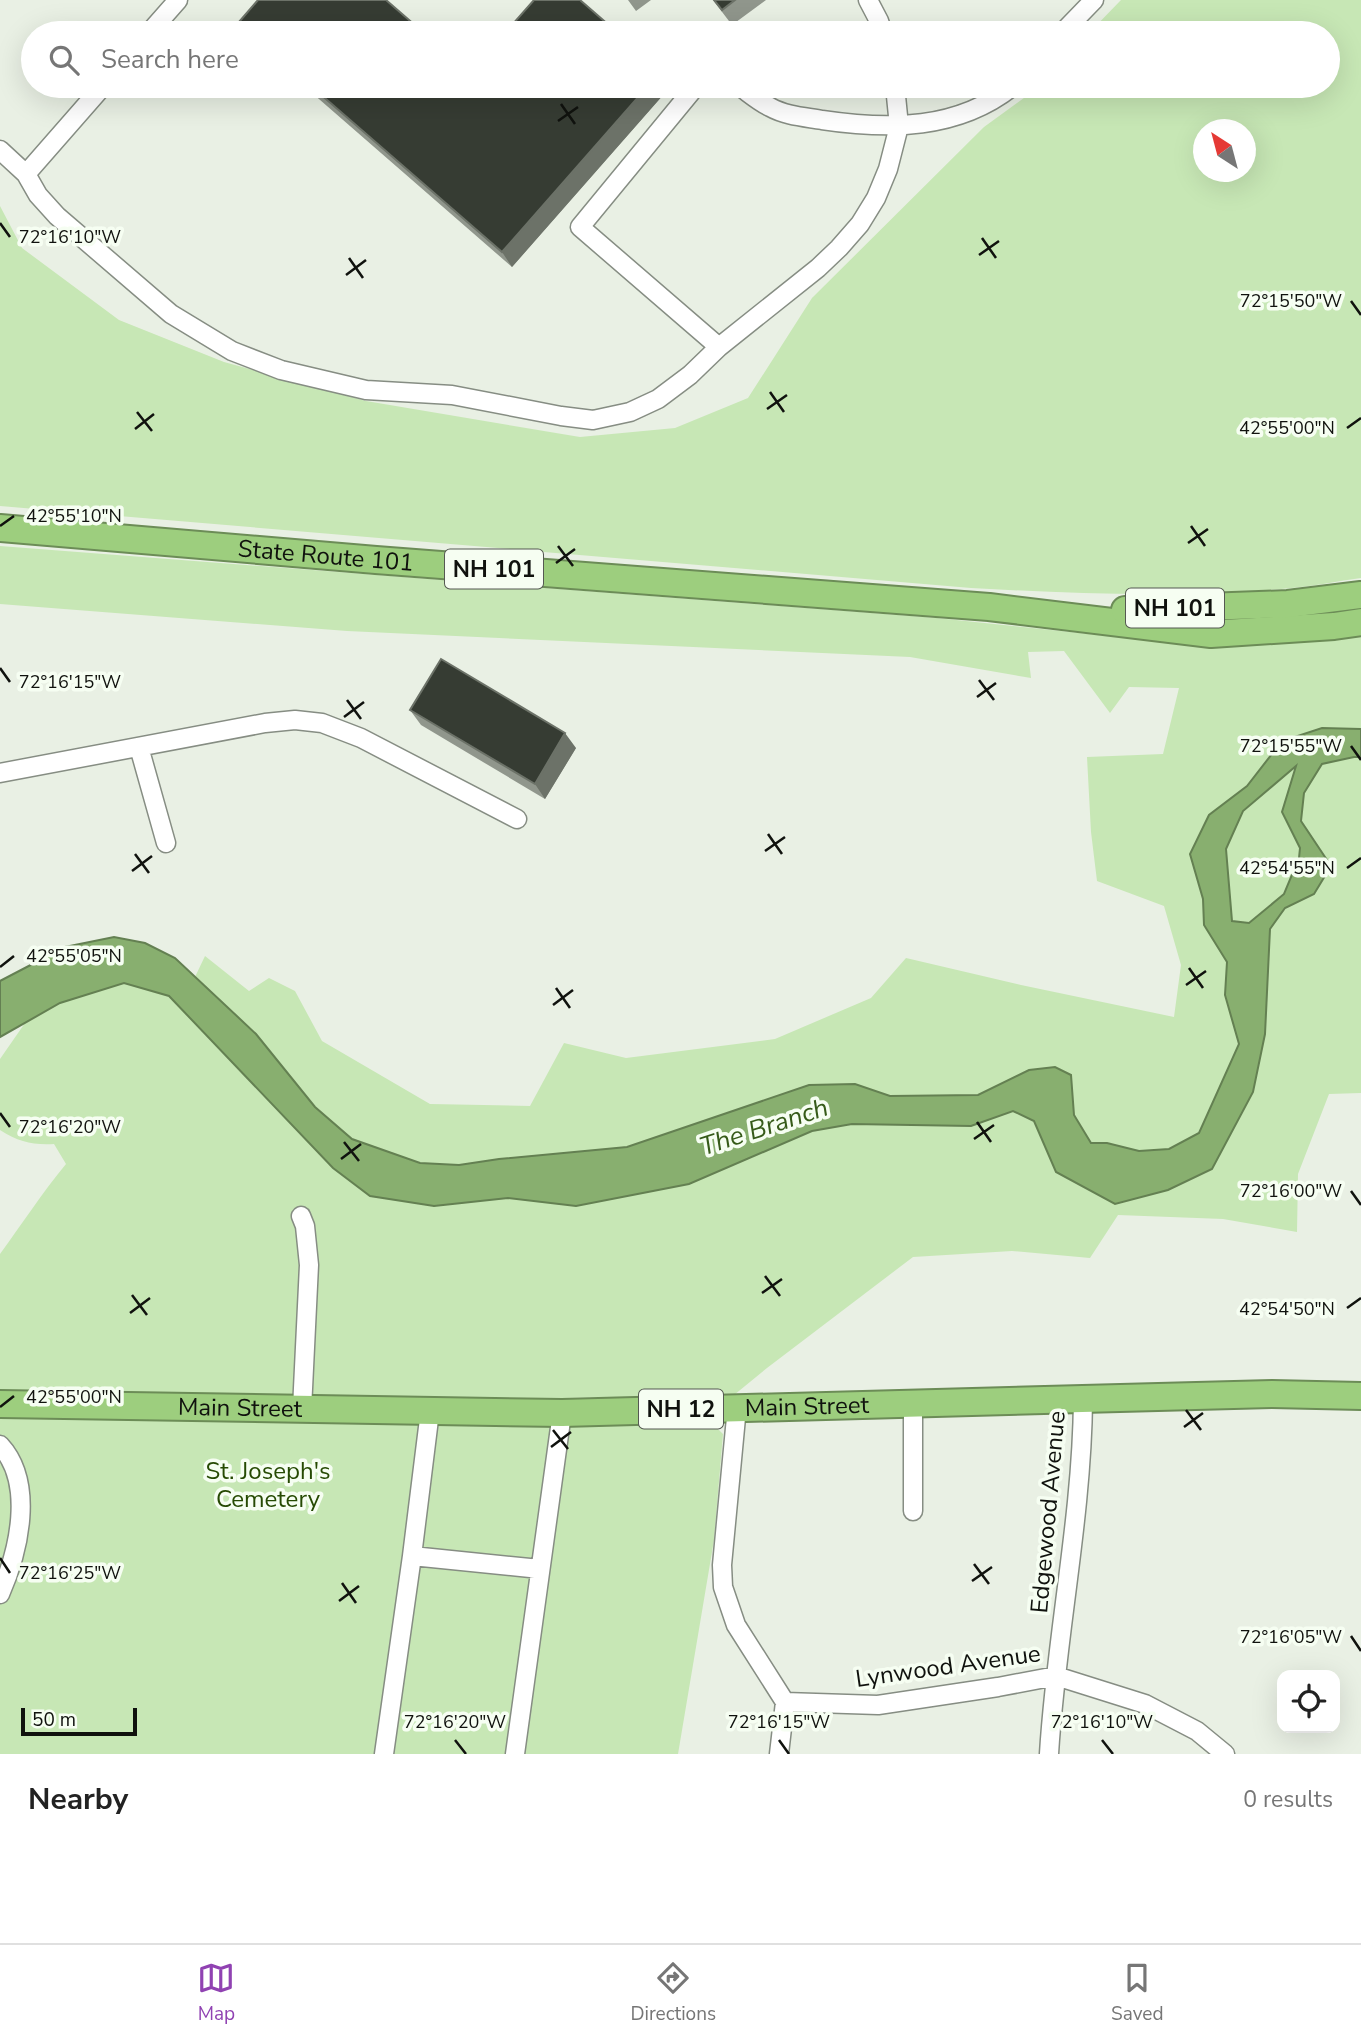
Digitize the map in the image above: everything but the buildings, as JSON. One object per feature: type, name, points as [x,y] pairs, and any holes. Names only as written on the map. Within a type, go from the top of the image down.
[{"type":"highway","name":"State Route 101","points":[[0,528],[989,607],[1211,634],[1361,622]]},
{"type":"highway","name":"State Route 101","points":[[989,607],[1139,610],[1288,604],[1361,595]]},
{"type":"highway","name":"Main Street","points":[[0,1404],[562,1412],[1272,1394],[1361,1396]]},
{"type":"street","points":[[160,21],[178,0]]},
{"type":"street","points":[[868,0],[879,21]]},
{"type":"street","points":[[1074,21],[1094,0]]},
{"type":"street","points":[[26,174],[92,98]]},
{"type":"street","points":[[686,98],[580,227],[719,347]]},
{"type":"street","points":[[757,98],[770,107],[792,115],[845,123],[899,126],[962,114],[996,98]]},
{"type":"street","points":[[0,150],[26,174],[38,195],[57,216],[172,314],[232,351],[281,370],[366,390],[452,395],[561,416],[593,419],[630,412],[658,398],[818,268],[860,224],[876,198],[888,169],[899,126],[896,98]]},
{"type":"street","points":[[0,773],[295,720],[322,723],[361,738],[517,819]]},
{"type":"street","points":[[139,747],[166,843]]},
{"type":"street","points":[[301,1216],[305,1226],[309,1265],[302,1409]]},
{"type":"street","name":"Edgewood Avenue","points":[[1049,1754],[1052,1700],[1077,1493],[1083,1400]]},
{"type":"street","points":[[913,1403],[914,1511]]},
{"type":"street","points":[[737,1408],[722,1565],[723,1587],[736,1625],[785,1702],[779,1754]]},
{"type":"street","points":[[384,1754],[430,1411]]},
{"type":"street","points":[[515,1754],[562,1412]]},
{"type":"street","points":[[0,1445],[16,1469],[22,1515],[9,1574],[0,1594]]},
{"type":"street","points":[[412,1556],[540,1569]]},
{"type":"street","name":"Lynwood Avenue","points":[[785,1702],[878,1705],[1056,1676],[1144,1704],[1197,1731],[1225,1754]]},
{"type":"green space","points":[[1121,0],[1361,0],[1361,578],[1292,588],[1212,593],[1132,594],[971,588],[0,506],[0,206],[22,248],[119,320],[224,362],[366,401],[580,437],[675,428],[748,398],[812,298],[984,127],[1024,98],[1340,98],[1340,21],[1101,21]]},
{"type":"green space","points":[[0,546],[937,618],[1117,637],[1232,639],[1361,630],[1361,729],[1322,728],[1282,741],[1247,786],[1209,815],[1190,854],[1203,899],[1204,925],[1227,962],[1225,995],[1239,1044],[1200,1133],[1169,1149],[1139,1151],[1107,1143],[1091,1143],[1074,1115],[1071,1075],[1029,1070],[978,1095],[890,1096],[855,1084],[809,1085],[627,1147],[459,1165],[420,1163],[352,1139],[315,1107],[256,1034],[195,977],[205,956],[249,991],[269,978],[295,991],[322,1041],[430,1104],[530,1106],[564,1043],[626,1058],[775,1039],[871,998],[906,958],[1174,1017],[1181,965],[1164,906],[1097,881],[1087,757],[1163,754],[1179,688],[1129,687],[1110,713],[1064,651],[1028,652],[1031,678],[910,657],[347,631],[0,604]]},
{"type":"green space","name":"St. Joseph's Cemetery","points":[[1361,757],[1361,1093],[1329,1094],[1298,1174],[1297,1232],[1223,1219],[1118,1215],[1090,1258],[1012,1251],[913,1257],[734,1395],[567,1398],[567,1422],[709,1420],[723,1434],[714,1540],[678,1754],[0,1754],[0,1254],[66,1164],[54,1144],[26,1142],[0,1130],[0,1059],[25,1023],[60,1003],[124,983],[169,996],[333,1168],[371,1196],[434,1206],[508,1198],[576,1206],[689,1184],[812,1131],[852,1124],[971,1126],[1013,1111],[1034,1121],[1056,1172],[1115,1204],[1168,1190],[1265,1034],[1270,929],[1285,908],[1314,894],[1331,866],[1301,821],[1304,793],[1322,764]]},
{"type":"green space","points":[[1297,765],[1294,776],[1294,834],[1300,848],[1299,858],[1284,894],[1249,923],[1232,921],[1226,850],[1243,811]]},
{"type":"water","name":"The Branch","points":[[1322,728],[1361,729],[1361,757],[1322,764],[1304,793],[1301,821],[1331,866],[1314,894],[1285,908],[1270,929],[1265,1034],[1253,1092],[1212,1169],[1168,1190],[1115,1204],[1056,1172],[1034,1121],[1013,1111],[971,1126],[852,1124],[812,1131],[689,1184],[576,1206],[508,1198],[434,1206],[370,1196],[333,1168],[169,996],[124,983],[60,1003],[0,1037],[0,981],[65,947],[114,937],[145,943],[175,958],[256,1034],[315,1107],[352,1139],[420,1163],[459,1165],[627,1147],[809,1085],[855,1084],[890,1096],[978,1095],[1029,1070],[1055,1067],[1071,1075],[1074,1115],[1091,1143],[1107,1143],[1139,1151],[1169,1149],[1199,1133],[1239,1044],[1225,995],[1227,962],[1204,925],[1203,899],[1190,854],[1209,815],[1247,786],[1282,741]],"holes":[[[1296,766],[1282,812],[1300,848],[1299,858],[1284,894],[1249,923],[1232,921],[1226,849],[1243,811]]]}]
